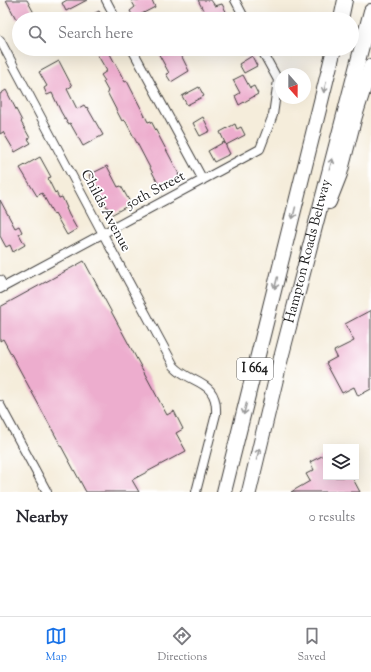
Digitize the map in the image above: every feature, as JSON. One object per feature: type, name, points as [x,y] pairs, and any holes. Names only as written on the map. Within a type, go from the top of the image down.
[{"type":"highway","points":[[342,12],[345,0]]},
{"type":"highway","name":"Hampton Roads Beltway","points":[[249,492],[281,358],[371,12]]},
{"type":"highway","name":"Hampton Roads Beltway","points":[[224,492],[332,56]]},
{"type":"highway","points":[[307,256],[340,174],[355,116],[371,66]]},
{"type":"street","points":[[106,0],[112,12]]},
{"type":"street","points":[[235,0],[241,12]]},
{"type":"street","name":"Childs Avenue","points":[[0,40],[102,234],[174,366],[184,374],[201,382],[213,395],[216,414],[196,492]]},
{"type":"street","points":[[136,56],[203,180]]},
{"type":"street","name":"50th Street","points":[[1,285],[102,234],[260,149],[273,115],[278,80],[265,56]]},
{"type":"street","points":[[0,405],[47,492]]},
{"type":"building","points":[[6,0],[27,0],[33,12],[12,12]]},
{"type":"building","points":[[67,0],[87,0],[66,11],[62,3]]},
{"type":"building","points":[[131,0],[152,0],[155,7],[145,12],[131,12],[135,7]]},
{"type":"building","points":[[198,0],[211,0],[215,6],[222,4],[226,12],[204,12]]},
{"type":"building","points":[[98,56],[111,56],[125,82],[127,81],[148,122],[151,121],[179,174],[180,178],[161,189],[126,122],[124,120],[122,121],[107,92],[108,91],[103,82],[105,81],[101,75],[107,71]]},
{"type":"building","points":[[160,56],[182,56],[189,71],[171,82],[166,74],[169,73]]},
{"type":"building","points":[[252,56],[257,66],[244,73],[239,64]]},
{"type":"building","points":[[59,61],[72,86],[67,89],[77,109],[84,105],[86,108],[87,107],[103,135],[83,146],[70,123],[68,124],[52,93],[47,95],[44,88],[47,86],[39,72]]},
{"type":"building","points":[[243,75],[250,88],[254,86],[258,94],[239,105],[235,96],[240,93],[233,80]]},
{"type":"building","points":[[199,87],[204,96],[187,105],[182,96]]},
{"type":"building","points":[[6,90],[22,121],[21,122],[30,138],[28,139],[31,143],[15,152],[3,132],[0,134],[0,94]]},
{"type":"building","points":[[203,117],[210,131],[200,136],[193,123]]},
{"type":"building","points":[[235,124],[237,129],[241,127],[245,135],[226,145],[220,132]]},
{"type":"building","points":[[224,142],[230,154],[214,162],[208,151]]},
{"type":"building","points":[[40,157],[51,177],[48,178],[55,193],[56,192],[59,198],[62,197],[69,215],[77,229],[67,235],[42,193],[37,196],[20,168]]},
{"type":"building","points":[[107,166],[118,187],[121,186],[131,204],[111,215],[95,183],[93,183],[89,175]]},
{"type":"building","points":[[0,200],[15,228],[19,226],[22,232],[19,234],[25,245],[13,252],[10,245],[6,247],[0,236]]},
{"type":"building","points":[[84,261],[167,415],[174,411],[183,429],[176,433],[186,451],[132,480],[139,492],[86,492],[3,339],[0,341],[0,307]]},
{"type":"building","points":[[371,310],[371,389],[358,396],[354,387],[342,393],[326,363],[337,357],[334,351],[354,341],[345,324]]},
{"type":"building","points":[[323,456],[323,480],[354,480],[360,492],[291,492],[310,481],[306,474],[314,470],[310,462]]}]
